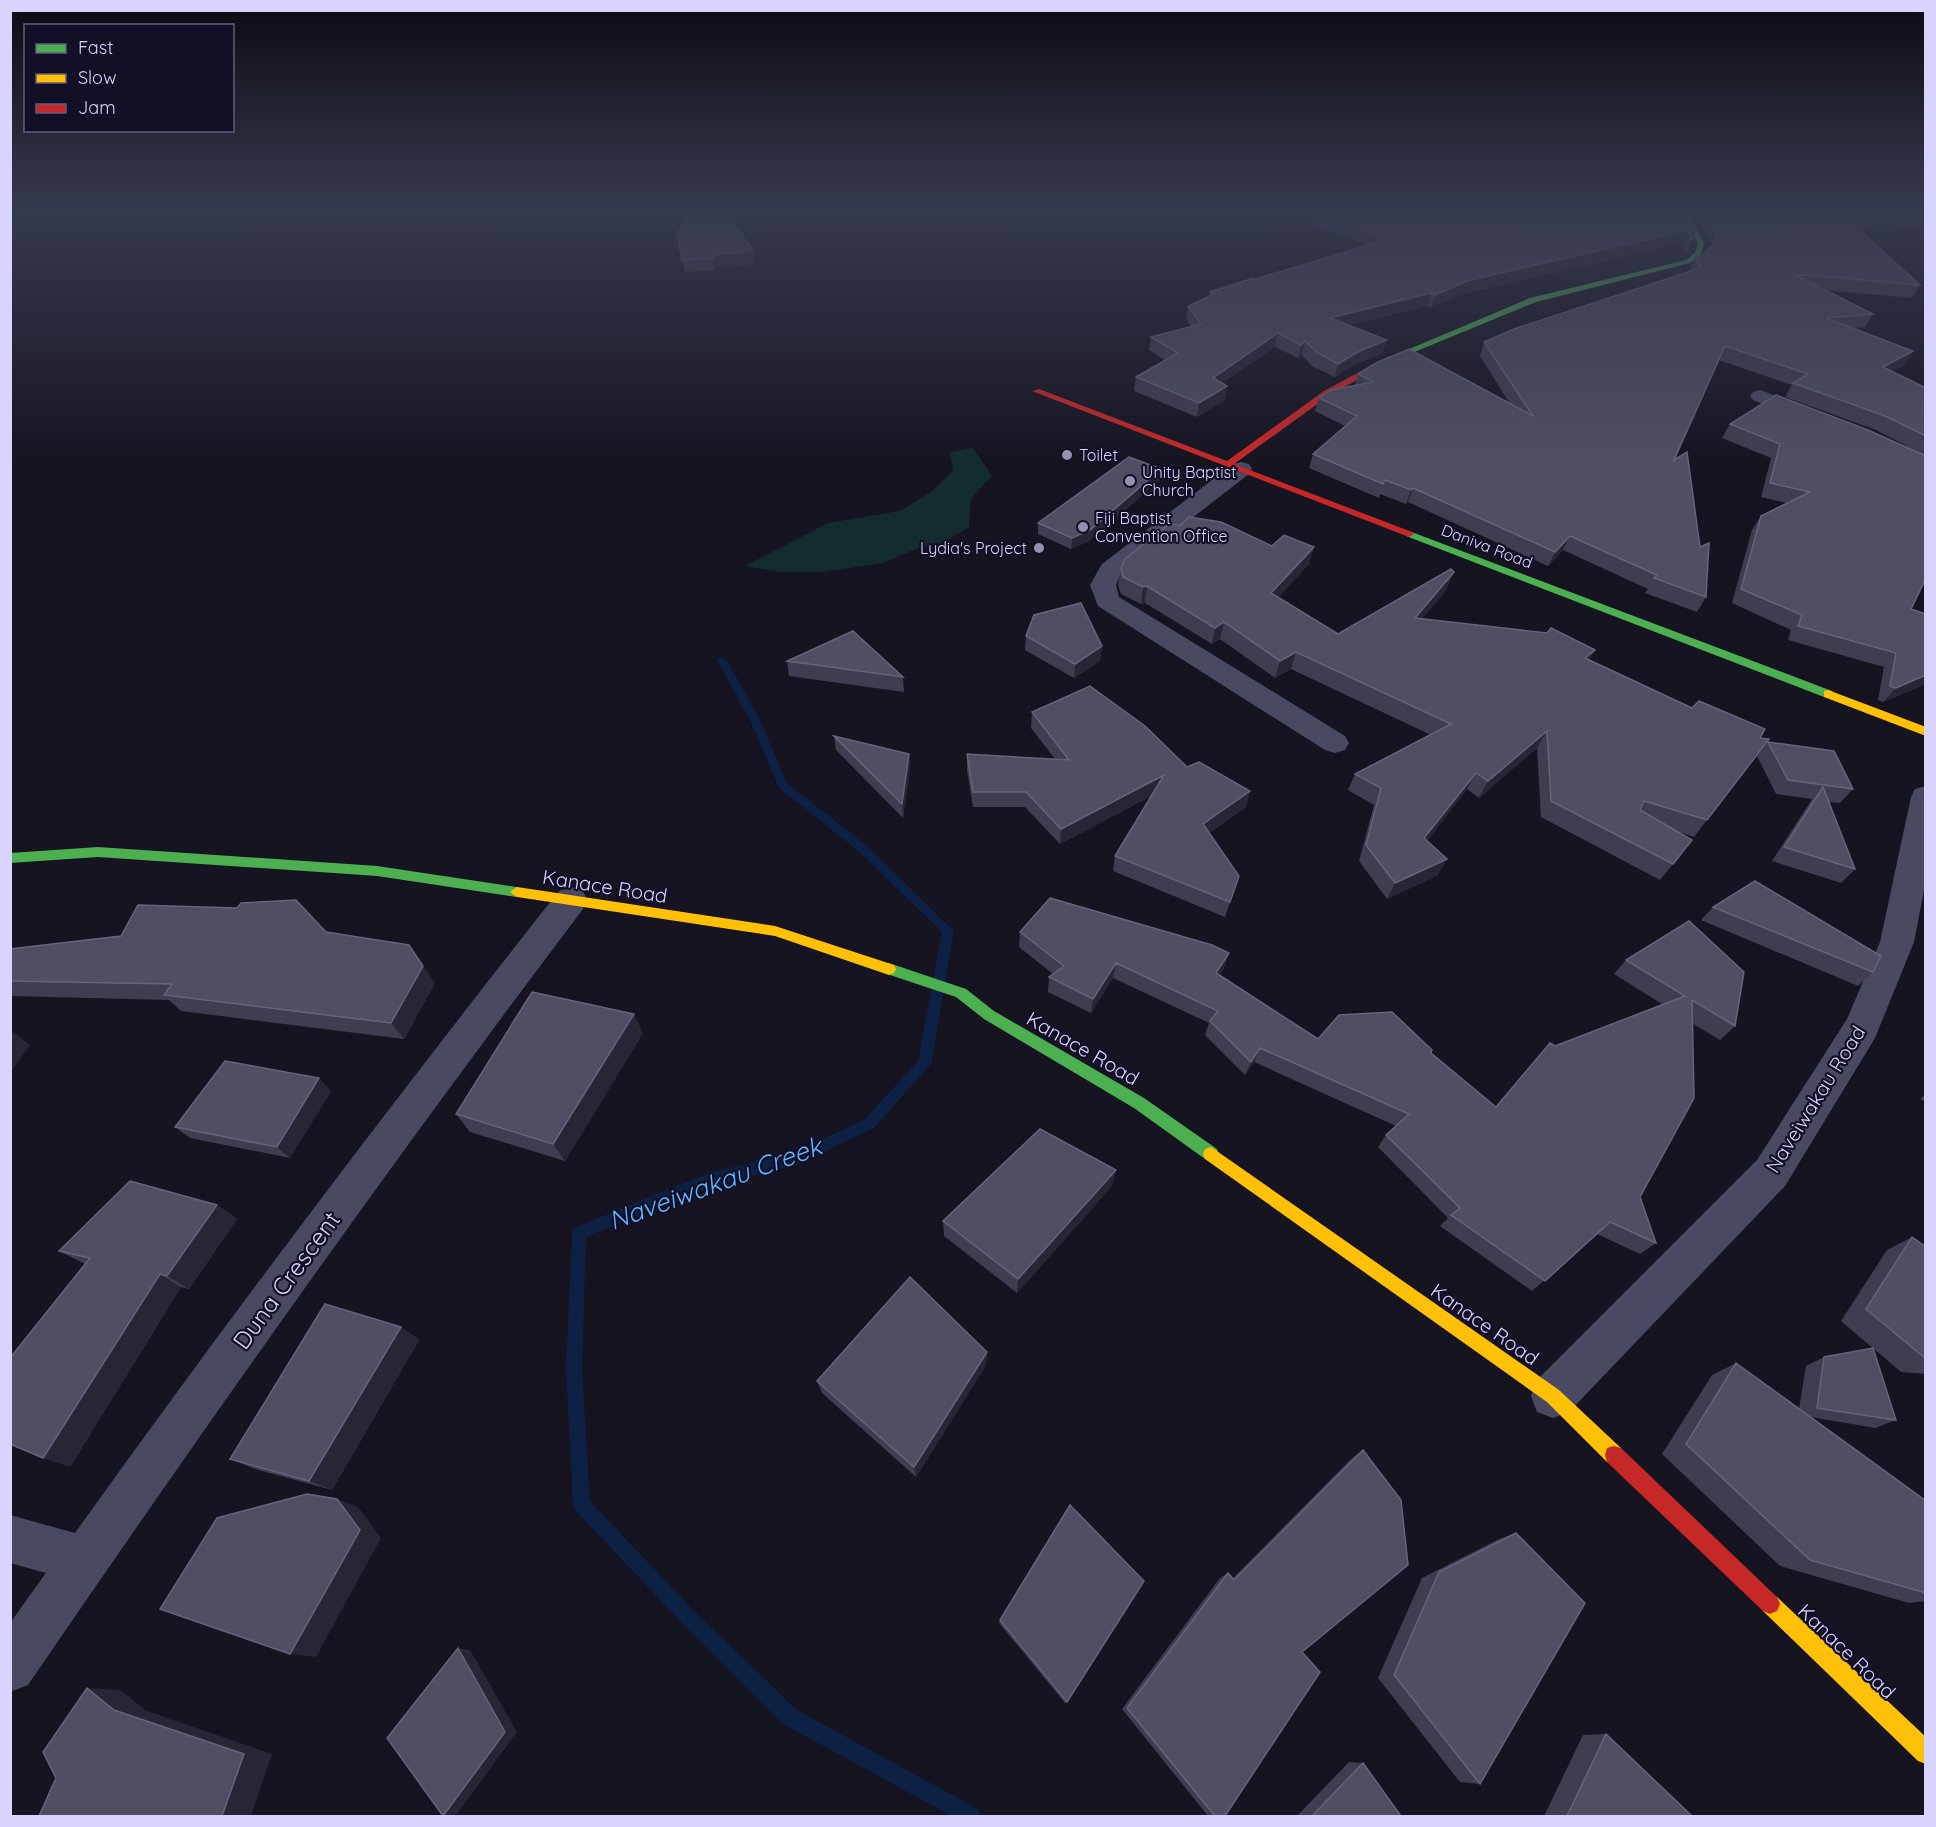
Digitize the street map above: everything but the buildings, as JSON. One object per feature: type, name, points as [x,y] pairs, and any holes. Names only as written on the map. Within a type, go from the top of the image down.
[{"type":"street","points":[[1335,742],[1107,601],[1103,585],[1111,569],[1234,467],[1296,412],[1364,370],[1533,300],[1560,293]]},
{"type":"street","name":"Daniva Road","points":[[1036,391],[1926,732]]},
{"type":"street","points":[[1760,396],[1835,425]]},
{"type":"street","name":"Naveiwakau Road","points":[[1553,1396],[1771,1173],[1862,1027],[1897,942],[1926,797]]},
{"type":"street","name":"Kanace Road","points":[[10,858],[98,852],[365,870],[775,931],[961,993],[988,1015],[1139,1103],[1553,1396],[1926,1753]]},
{"type":"street","name":"Duna Crescent","points":[[10,1667],[144,1475],[443,1064],[571,900]]},
{"type":"street","points":[[10,1539],[85,1560]]},
{"type":"green space","points":[[973,448],[992,476],[971,498],[969,527],[944,542],[913,550],[883,563],[822,572],[779,572],[745,566],[828,523],[900,511],[931,492],[953,471],[950,452]]},
{"type":"waterway","name":"Naveiwakau Creek","points":[[722,660],[754,718],[783,785],[861,847],[948,931],[924,1064],[869,1124],[797,1158],[709,1180],[579,1233],[574,1368],[582,1505],[688,1617],[790,1717],[971,1816]]},
{"type":"traffic: fast","points":[[1392,358],[1533,300],[1560,293]]},
{"type":"traffic: fast","points":[[1409,534],[1828,694]]},
{"type":"traffic: fast","points":[[10,858],[98,852],[377,871],[517,892]]},
{"type":"traffic: fast","points":[[889,969],[961,993],[989,1015],[1139,1103],[1211,1154]]},
{"type":"traffic: slow","points":[[1828,694],[1926,732]]},
{"type":"traffic: slow","points":[[517,892],[775,931],[889,969]]},
{"type":"traffic: slow","points":[[1211,1154],[1553,1396],[1614,1455]]},
{"type":"traffic: slow","points":[[1770,1604],[1926,1753]]},
{"type":"traffic: jam","points":[[1227,465],[1286,420],[1327,393],[1392,358]]},
{"type":"traffic: jam","points":[[1036,391],[1409,534]]},
{"type":"traffic: jam","points":[[1614,1455],[1770,1604]]},
{"type":"place","name":"Toilet","points":[[1067,455]]},
{"type":"place","name":"Unity Baptist Church","points":[[1130,481]]},
{"type":"place","name":"Fiji Baptist Convention Office","points":[[1083,527]]},
{"type":"place","name":"Lydia's Project","points":[[1039,548]]}]
